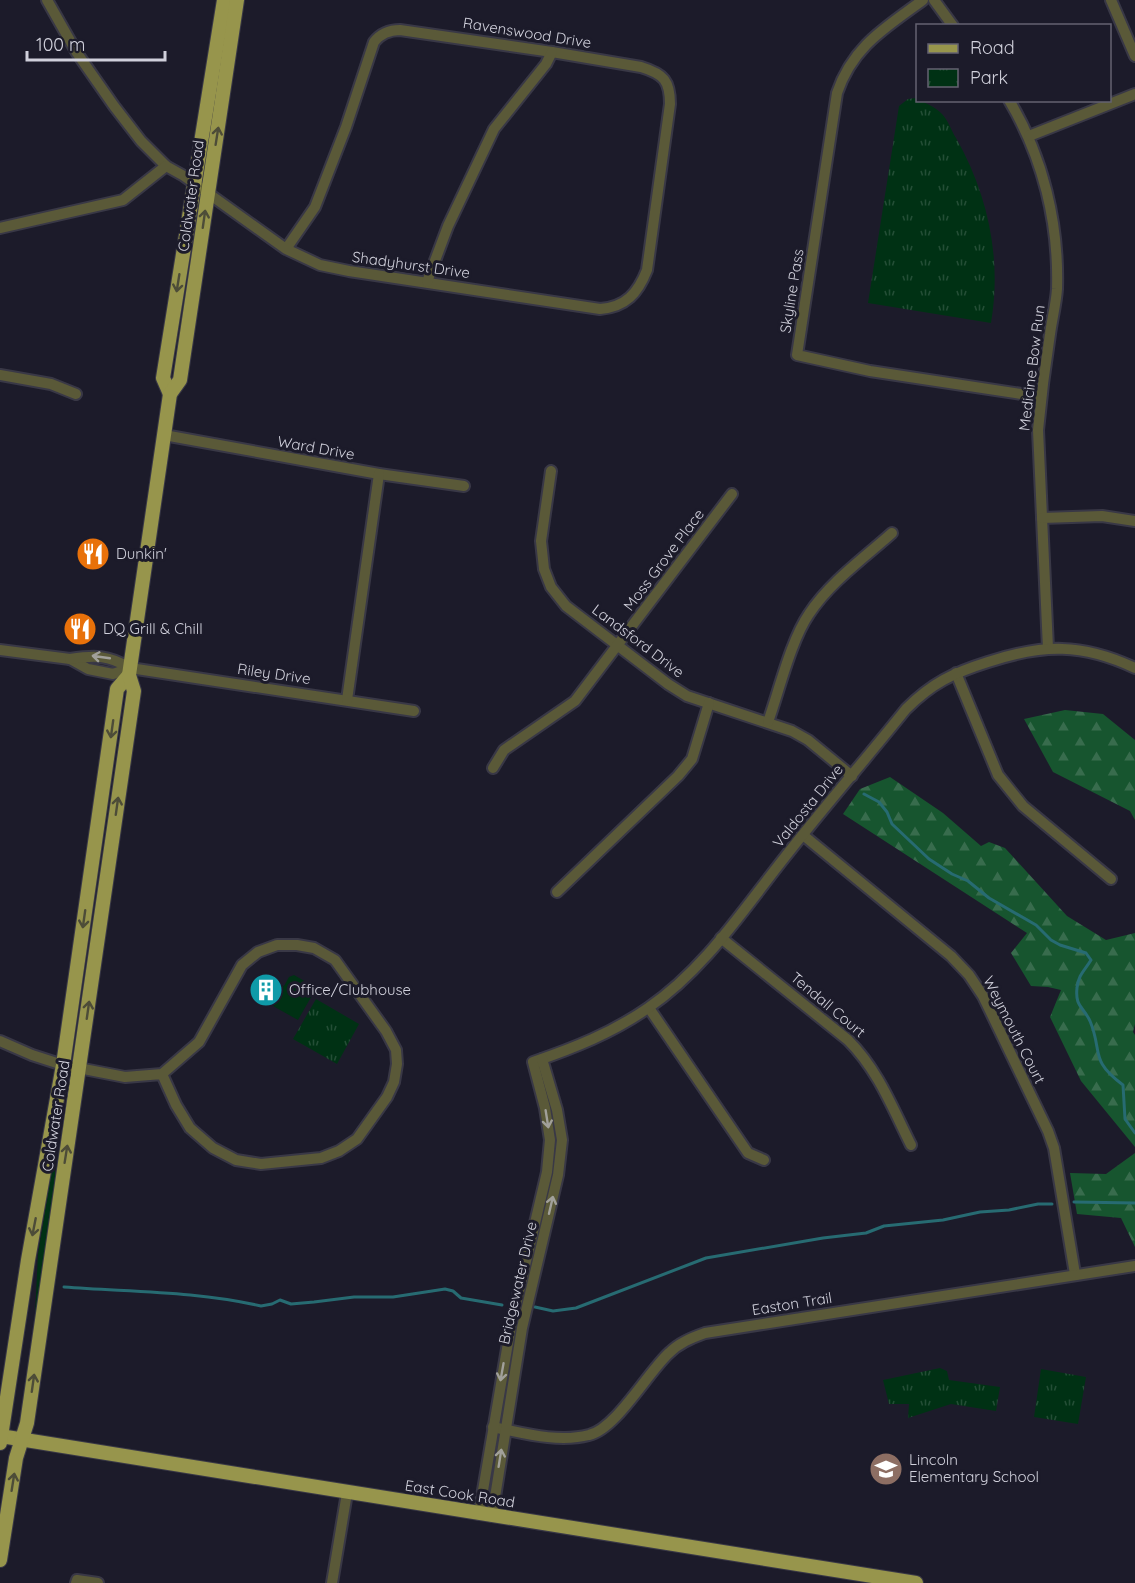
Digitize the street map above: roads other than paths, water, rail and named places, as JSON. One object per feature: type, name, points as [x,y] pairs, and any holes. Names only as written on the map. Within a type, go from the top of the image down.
[{"type":"main road","name":"Coldwater Road","points":[[170,394],[163,378],[224,0]]},
{"type":"main road","name":"Coldwater Road","points":[[0,1560],[16,1458],[27,1423],[80,1068],[134,691],[129,672],[170,394],[180,380],[237,0]]},
{"type":"main road","name":"Coldwater Road","points":[[0,1439],[28,1260],[63,1065],[117,689],[129,672]]},
{"type":"main road","name":"East Cook Road","points":[[0,1439],[22,1440],[916,1583]]},
{"type":"street","name":"Shadyhurst Drive","points":[[47,0],[77,53],[141,141],[166,166],[286,249],[320,265],[349,272],[600,309],[611,308],[628,300]]},
{"type":"street","name":"Skyline Pass","points":[[923,0],[875,36],[854,56],[843,76],[837,93],[797,355],[868,370],[1041,397]]},
{"type":"street","points":[[934,0],[952,24]]},
{"type":"street","points":[[1111,0],[1135,56]]},
{"type":"street","name":"Ravenswood Drive","points":[[286,249],[315,207],[346,127],[369,55],[379,35],[390,30],[400,30],[552,51],[654,71],[667,81],[670,89],[651,251],[642,284],[628,300]]},
{"type":"street","points":[[427,282],[448,226],[494,129],[546,64],[552,51]]},
{"type":"street","points":[[1029,136],[1135,94]]},
{"type":"street","name":"Medicine Bow Run","points":[[1010,102],[1029,136],[1045,182],[1056,238],[1057,290],[1038,430],[1048,648]]},
{"type":"street","points":[[0,228],[123,200],[166,166]]},
{"type":"street","points":[[0,375],[51,384],[76,394]]},
{"type":"street","name":"Ward Drive","points":[[164,435],[379,474],[464,486]]},
{"type":"street","name":"Landsford Drive","points":[[551,471],[540,541],[543,569],[551,587],[566,606],[687,696],[792,731],[808,740],[852,776]]},
{"type":"street","points":[[347,700],[379,474]]},
{"type":"street","name":"Moss Grove Place","points":[[493,768],[504,750],[575,701],[732,494]]},
{"type":"street","points":[[1042,518],[1102,516],[1135,521]]},
{"type":"street","points":[[768,722],[799,632],[809,613],[829,590],[892,533]]},
{"type":"street","name":"Valdosta Drive","points":[[538,1060],[584,1044],[616,1028],[649,1008],[677,986],[721,938],[906,710],[924,692],[942,679],[1010,655],[1048,648],[1098,654],[1135,668]]},
{"type":"street","name":"Riley Drive","points":[[0,650],[70,659],[88,669],[113,674],[129,672],[347,700],[414,711]]},
{"type":"street","points":[[956,673],[998,775],[1023,806],[1112,879]]},
{"type":"street","points":[[557,892],[678,776],[692,759],[708,703]]},
{"type":"street","name":"Weymouth Court","points":[[803,836],[951,956],[969,975],[983,996],[1054,1148],[1075,1274]]},
{"type":"street","name":"Tendall Court","points":[[721,938],[848,1040],[864,1056],[911,1145]]},
{"type":"street","points":[[0,1041],[63,1065],[124,1077],[162,1074],[199,1042],[242,965],[258,952],[277,945],[297,945],[314,948],[335,960],[387,1031],[396,1050],[394,1082],[387,1097],[357,1139],[339,1151],[321,1158],[261,1164],[236,1160],[213,1148],[190,1128],[176,1105],[162,1074]]},
{"type":"street","points":[[649,1008],[748,1153],[764,1160]]},
{"type":"street","name":"Bridgewater Drive","points":[[485,1515],[499,1428],[511,1325],[548,1162],[550,1140],[538,1060]]},
{"type":"street","name":"Easton Trail","points":[[499,1428],[560,1438],[591,1435],[614,1419],[668,1353],[685,1340],[705,1333],[1135,1266]]},
{"type":"street","points":[[332,1583],[346,1493]]},
{"type":"street","points":[[76,1581],[98,1583]]},
{"type":"waterway","points":[[864,794],[879,802],[887,812],[892,824],[929,859],[1036,925],[1051,940],[1086,953],[1091,960],[1079,980],[1077,999],[1090,1021],[1101,1062],[1105,1069],[1123,1085],[1125,1119],[1135,1133]]},
{"type":"waterway","points":[[1074,1202],[1135,1203]]},
{"type":"waterway","points":[[535,1307],[553,1311],[576,1308],[706,1258],[866,1233],[884,1226],[943,1220],[1038,1204],[1052,1204]]},
{"type":"waterway","points":[[64,1287],[213,1297],[261,1306],[280,1300],[291,1304],[354,1297],[393,1297],[445,1289],[453,1291],[461,1298],[502,1305]]},
{"type":"place","name":"Dunkin'","points":[[93,554]]},
{"type":"place","name":"DQ Grill & Chill","points":[[80,629]]},
{"type":"place","name":"Office/Clubhouse","points":[[266,990]]},
{"type":"place","name":"Lincoln Elementary School","points":[[886,1469]]}]
